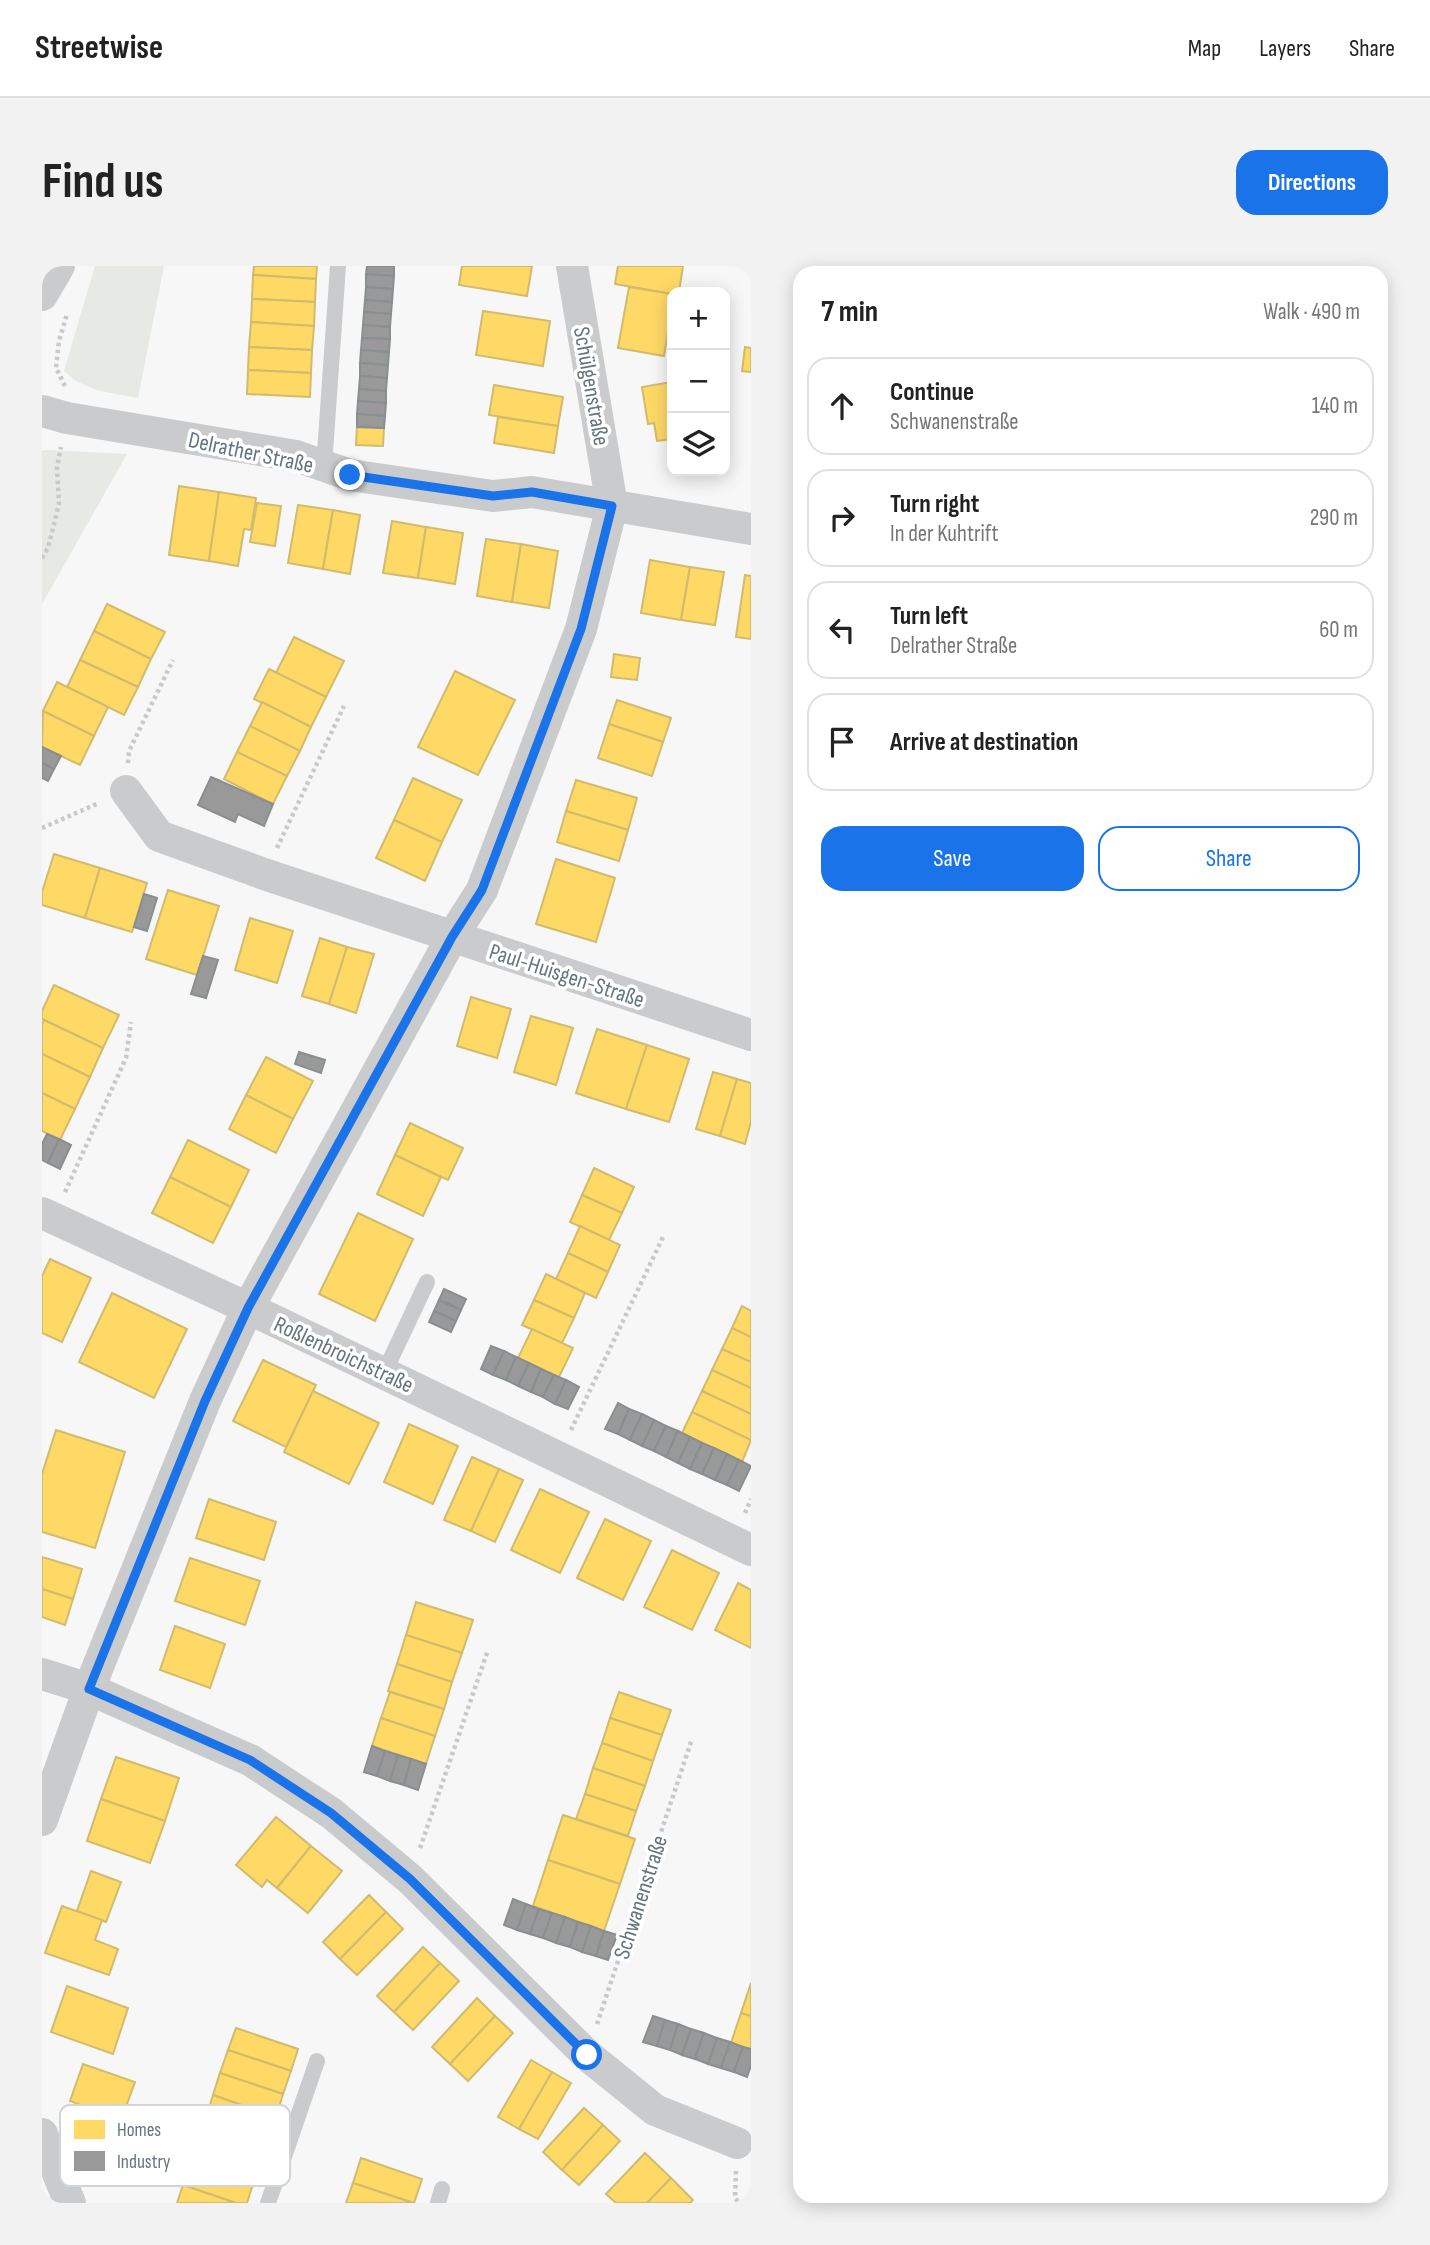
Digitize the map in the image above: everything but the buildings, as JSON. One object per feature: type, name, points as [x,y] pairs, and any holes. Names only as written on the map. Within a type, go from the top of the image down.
[{"type":"street","points":[[56,301],[60,266]]},
{"type":"street","name":"Schülgenstraße","points":[[572,266],[612,506]]},
{"type":"street","name":"Delrather Straße","points":[[54,414],[296,457],[350,475],[493,496],[532,492],[751,529]]},
{"type":"street","points":[[42,1819],[89,1689],[205,1401],[248,1308],[452,937],[482,890],[581,629],[612,506]]},
{"type":"street","name":"Paul-Huisgen-Straße","points":[[126,791],[159,836],[264,874],[751,1035]]},
{"type":"street","name":"Roßlenbroichstraße","points":[[47,1216],[248,1308],[751,1550]]},
{"type":"street","points":[[42,1674],[89,1689],[250,1760],[331,1813],[410,1879],[587,2055],[654,2110],[744,2140]]},
{"type":"street","points":[[42,2134],[60,2178]]},
{"type":"street","points":[[63,2186],[70,2203]]},
{"type":"lane","points":[[324,467],[338,266]]},
{"type":"lane","points":[[384,1373],[426,1282]]},
{"type":"lane","points":[[290,2139],[317,2061]]},
{"type":"lane","points":[[268,2203],[274,2186]]},
{"type":"path","points":[[42,558],[48,548],[59,504],[54,414],[65,384],[56,368],[59,341],[56,301]]},
{"type":"path","points":[[42,828],[126,791],[129,751],[173,660]]},
{"type":"path","points":[[264,874],[344,706]]},
{"type":"path","points":[[47,1216],[126,1058],[131,1022]]},
{"type":"path","points":[[558,1456],[664,1236]]},
{"type":"path","points":[[410,1879],[488,1650]]},
{"type":"path","name":"Schwanenstraße","points":[[587,2055],[692,1739]]},
{"type":"shaded area","points":[[95,266],[164,266],[138,398],[89,387],[64,371]]},
{"type":"shaded area","points":[[42,451],[127,454],[42,604]]},
{"type":"route","points":[[350,475],[493,496],[532,492],[612,506],[581,629],[482,890],[452,937],[248,1308],[205,1401],[89,1689],[250,1760],[331,1813],[410,1879],[587,2055]]}]
